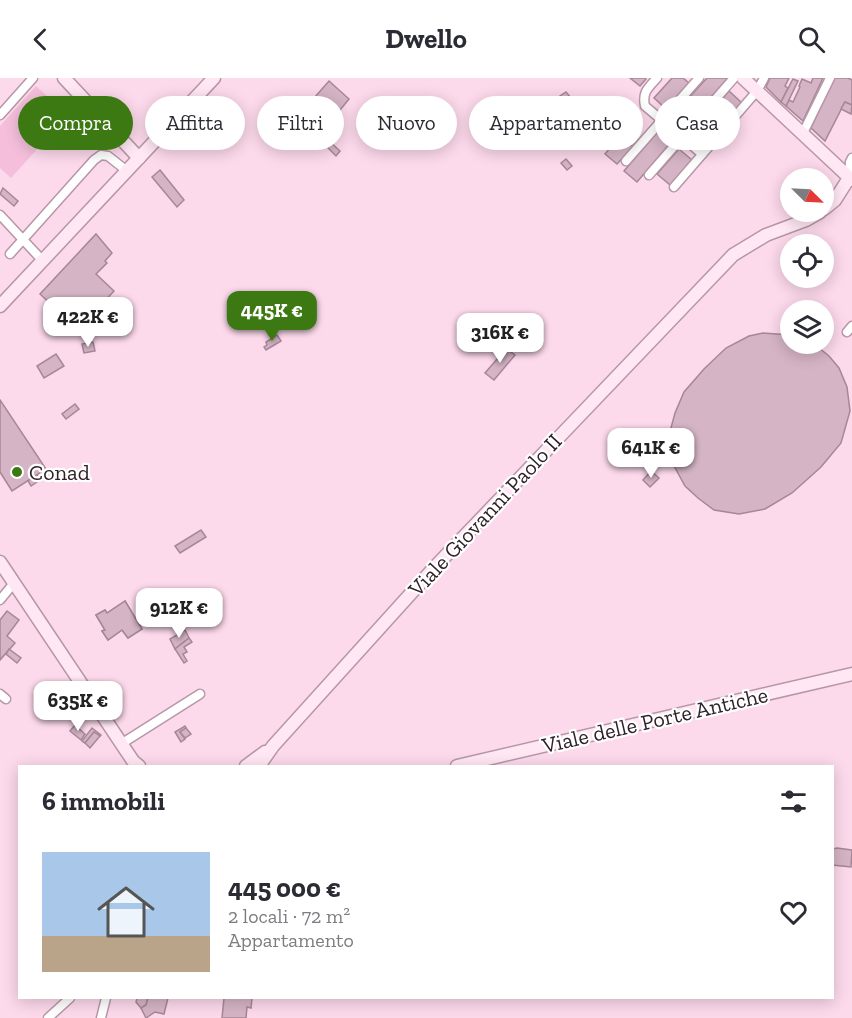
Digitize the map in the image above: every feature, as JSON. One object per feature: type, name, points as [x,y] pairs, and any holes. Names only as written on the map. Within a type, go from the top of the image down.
[{"type":"main road","points":[[64,78],[139,159]]},
{"type":"main road","points":[[0,306],[214,78]]},
{"type":"main road","points":[[743,78],[851,179]]},
{"type":"main road","name":"Viale Giovanni Paolo II","points":[[834,201],[851,179]]},
{"type":"main road","name":"Viale Giovanni Paolo II","points":[[273,746],[433,569],[733,255],[766,235],[801,222]]},
{"type":"main road","points":[[0,562],[137,765]]},
{"type":"main road","name":"Viale delle Porte Antiche","points":[[461,765],[852,674]]},
{"type":"main road","points":[[247,765],[273,746]]},
{"type":"main road","points":[[260,765],[273,746]]},
{"type":"street","points":[[0,115],[33,78]]},
{"type":"street","points":[[655,115],[645,106],[644,100],[645,93],[657,78]]},
{"type":"street","points":[[683,96],[699,78]]},
{"type":"street","points":[[718,96],[734,78]]},
{"type":"street","points":[[674,187],[757,91],[764,78]]},
{"type":"street","points":[[803,133],[830,78]]},
{"type":"street","points":[[626,161],[655,127]]},
{"type":"street","points":[[649,175],[671,150]]},
{"type":"street","points":[[697,150],[702,154]]},
{"type":"street","points":[[10,254],[101,155],[108,156],[127,171]]},
{"type":"street","points":[[851,179],[850,162],[852,158]]},
{"type":"street","points":[[0,215],[42,260]]},
{"type":"street","points":[[0,600],[14,583]]},
{"type":"street","points":[[121,744],[200,694]]},
{"type":"street","points":[[48,1018],[69,999]]},
{"type":"street","points":[[102,1018],[106,999]]},
{"type":"shaded area","points":[[36,86],[47,96],[27,96]]},
{"type":"shaded area","points":[[18,106],[18,150],[36,150],[11,178],[0,168],[0,126]]},
{"type":"building","points":[[630,78],[645,78],[646,79],[640,86]]},
{"type":"building","points":[[672,78],[683,78],[689,83],[678,96],[656,96]]},
{"type":"building","points":[[707,78],[728,78],[712,96],[690,96]]},
{"type":"building","points":[[770,78],[789,78],[785,86],[788,88],[781,102],[766,87]]},
{"type":"building","points":[[813,78],[823,78],[803,121],[786,106],[789,100],[793,102],[802,79],[811,83]]},
{"type":"building","points":[[834,78],[852,80],[852,105],[845,102],[825,141],[811,128]]},
{"type":"building","points":[[793,79],[798,81],[786,106],[781,102]]},
{"type":"building","points":[[329,81],[349,99],[344,105],[344,96],[316,96]]},
{"type":"building","points":[[729,91],[734,96],[725,96]]},
{"type":"building","points":[[845,102],[852,105],[851,114],[841,109]]},
{"type":"building","points":[[655,135],[655,150],[664,150],[637,182],[624,171]]},
{"type":"building","points":[[330,150],[340,151],[336,156]]},
{"type":"building","points":[[608,150],[630,150],[617,164],[605,154]]},
{"type":"building","points":[[678,150],[692,160],[670,185],[657,174]]},
{"type":"building","points":[[566,159],[572,166],[567,170],[561,163]]},
{"type":"building","points":[[160,170],[184,200],[177,207],[152,177]]},
{"type":"building","points":[[3,188],[18,201],[14,206],[0,194]]},
{"type":"building","points":[[96,234],[112,253],[105,261],[107,263],[96,274],[114,291],[78,330],[40,294]]},
{"type":"building","points":[[763,333],[780,334],[780,354],[826,354],[839,368],[847,387],[850,411],[841,443],[821,467],[792,493],[765,509],[739,514],[714,510],[685,486],[673,464],[668,439],[684,392],[726,348],[749,336]]},
{"type":"building","points":[[277,335],[281,341],[266,350],[264,347],[267,345],[266,342]]},
{"type":"building","points":[[93,342],[95,351],[84,353],[82,344]]},
{"type":"building","points":[[506,349],[509,351],[511,349],[515,355],[494,380],[485,373]]},
{"type":"building","points":[[56,354],[64,366],[44,378],[37,366]]},
{"type":"building","points":[[0,400],[46,469],[12,491],[0,472]]},
{"type":"building","points":[[75,404],[79,409],[66,419],[62,414]]},
{"type":"building","points":[[651,471],[659,478],[650,487],[643,480]]},
{"type":"building","points":[[37,475],[40,480],[31,486],[28,481]]},
{"type":"building","points":[[201,530],[206,537],[180,553],[175,546]]},
{"type":"building","points":[[125,601],[142,629],[128,638],[122,630],[108,640],[96,615],[105,610],[107,613]]},
{"type":"building","points":[[125,601],[142,629],[128,638],[122,630],[108,640],[96,615],[105,610],[107,613]]},
{"type":"building","points":[[7,611],[19,620],[7,636],[15,643],[0,660],[0,620]]},
{"type":"building","points":[[185,630],[189,638],[175,649],[170,639]]},
{"type":"building","points":[[189,638],[192,642],[184,647],[187,652],[183,654],[187,661],[184,663],[175,649]]},
{"type":"building","points":[[9,649],[21,658],[17,663],[6,654]]},
{"type":"building","points":[[75,725],[85,734],[81,740],[70,731]]},
{"type":"building","points":[[185,726],[186,728],[180,732],[185,739],[181,742],[175,732]]},
{"type":"building","points":[[92,728],[101,735],[94,732],[85,743],[82,741]]},
{"type":"building","points":[[186,728],[191,734],[185,738],[180,732]]},
{"type":"building","points":[[94,732],[100,736],[90,748],[85,743]]},
{"type":"building","points":[[834,849],[852,850],[851,867],[834,865]]},
{"type":"building","points":[[137,999],[148,999],[146,1005],[141,1008],[136,1002]]},
{"type":"building","points":[[148,999],[168,999],[164,1014],[155,1012],[146,1018],[141,1008],[146,1005]]},
{"type":"building","points":[[224,999],[252,999],[251,1008],[247,1007],[246,1018],[222,1018]]},
{"type":"place","name":"Conad","points":[[17,472]]}]
